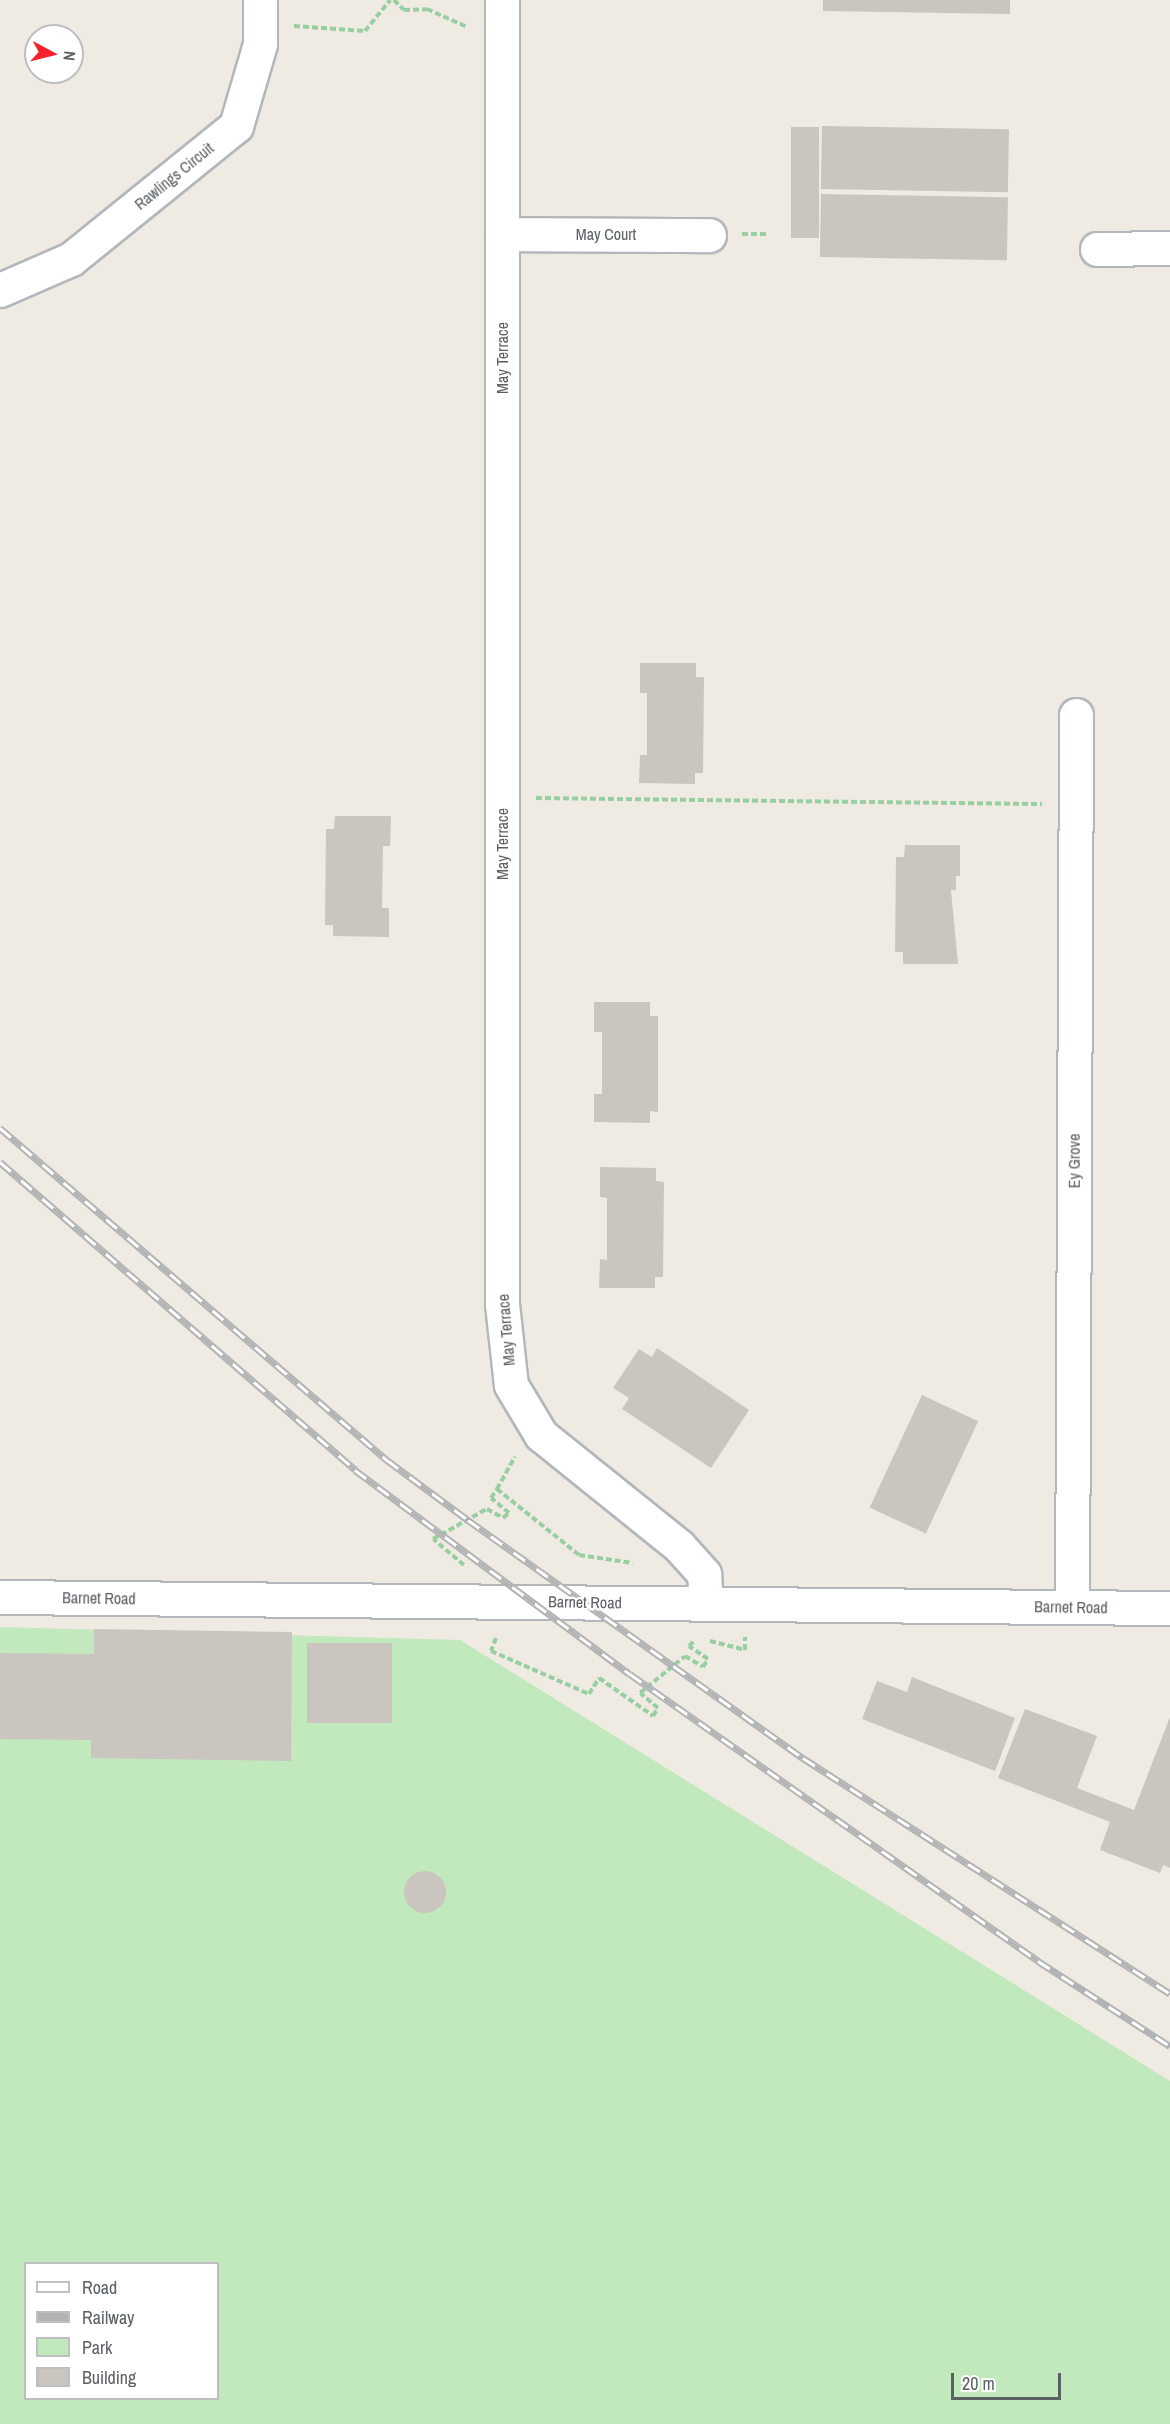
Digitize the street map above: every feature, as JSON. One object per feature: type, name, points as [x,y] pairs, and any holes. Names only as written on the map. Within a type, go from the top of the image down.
[{"type":"street","name":"May Terrace","points":[[502,0],[501,1304],[511,1386],[541,1435],[670,1539],[704,1574],[706,1603]]},
{"type":"street","name":"Rawlings Circuit","points":[[0,290],[71,259],[236,126],[252,81],[260,44],[260,12]]},
{"type":"street","name":"May Court","points":[[502,234],[710,235]]},
{"type":"street","points":[[1097,249],[1170,248]]},
{"type":"street","name":"Ey Grove","points":[[1071,1607],[1076,715]]},
{"type":"street","name":"Barnet Road","points":[[0,1597],[1170,1608]]},
{"type":"path","points":[[260,12],[365,31],[392,0],[404,10],[427,9],[502,43]]},
{"type":"path","points":[[502,798],[1076,804]]},
{"type":"path","points":[[469,1569],[433,1539],[487,1509],[503,1518],[509,1513],[491,1498],[518,1454]]},
{"type":"path","points":[[496,1489],[579,1555],[632,1563]]},
{"type":"path","points":[[510,1602],[491,1650],[589,1694],[598,1678],[653,1716],[658,1708],[640,1693],[686,1656],[703,1667],[708,1659],[689,1646],[696,1638],[745,1650],[746,1604]]},
{"type":"green space","points":[[0,1627],[460,1640],[1170,2081],[1170,2424],[0,2424]]},
{"type":"building","points":[[823,0],[1010,0],[1010,14],[823,11]]},
{"type":"building","points":[[822,126],[1009,129],[1008,192],[821,189]]},
{"type":"building","points":[[791,127],[819,127],[819,238],[791,238]]},
{"type":"building","points":[[821,194],[1008,197],[1007,260],[820,257]]},
{"type":"building","points":[[640,663],[696,663],[696,677],[704,677],[703,773],[695,773],[695,784],[639,783],[640,755],[647,755],[647,693],[640,693]]},
{"type":"building","points":[[335,816],[391,816],[390,846],[383,846],[382,908],[389,908],[389,937],[333,936],[333,925],[325,925],[326,829],[334,829]]},
{"type":"building","points":[[905,845],[960,845],[960,876],[956,876],[956,890],[951,890],[958,964],[903,964],[903,952],[895,952],[896,857],[904,857]]},
{"type":"building","points":[[594,1002],[650,1002],[650,1016],[658,1016],[658,1112],[650,1111],[650,1123],[594,1122],[594,1094],[602,1094],[602,1032],[594,1032]]},
{"type":"building","points":[[600,1167],[656,1168],[656,1181],[664,1182],[663,1277],[655,1277],[655,1288],[599,1288],[600,1259],[607,1260],[607,1198],[600,1197]]},
{"type":"building","points":[[657,1348],[749,1410],[711,1468],[622,1409],[629,1398],[613,1388],[639,1349],[652,1357]]},
{"type":"building","points":[[922,1395],[978,1421],[926,1534],[870,1507]]},
{"type":"building","points":[[94,1629],[292,1632],[291,1761],[91,1758],[91,1740],[0,1739],[0,1653],[94,1654]]},
{"type":"building","points":[[307,1643],[392,1643],[392,1723],[307,1723]]},
{"type":"building","points":[[912,1677],[1015,1718],[995,1771],[862,1719],[877,1681],[907,1692]]},
{"type":"building","points":[[1025,1709],[1097,1736],[1077,1788],[1134,1810],[1170,1717],[1170,1868],[1163,1865],[1160,1873],[1100,1850],[1110,1822],[998,1778]]},
{"type":"building","points":[[425,1871],[440,1877],[446,1892],[440,1907],[425,1913],[410,1907],[404,1892],[410,1877]]},
{"type":"railway","points":[[0,1128],[387,1460],[468,1520],[803,1758],[1170,1994]]},
{"type":"railway","points":[[0,1162],[355,1470],[630,1674],[1038,1961],[1170,2046]]}]
